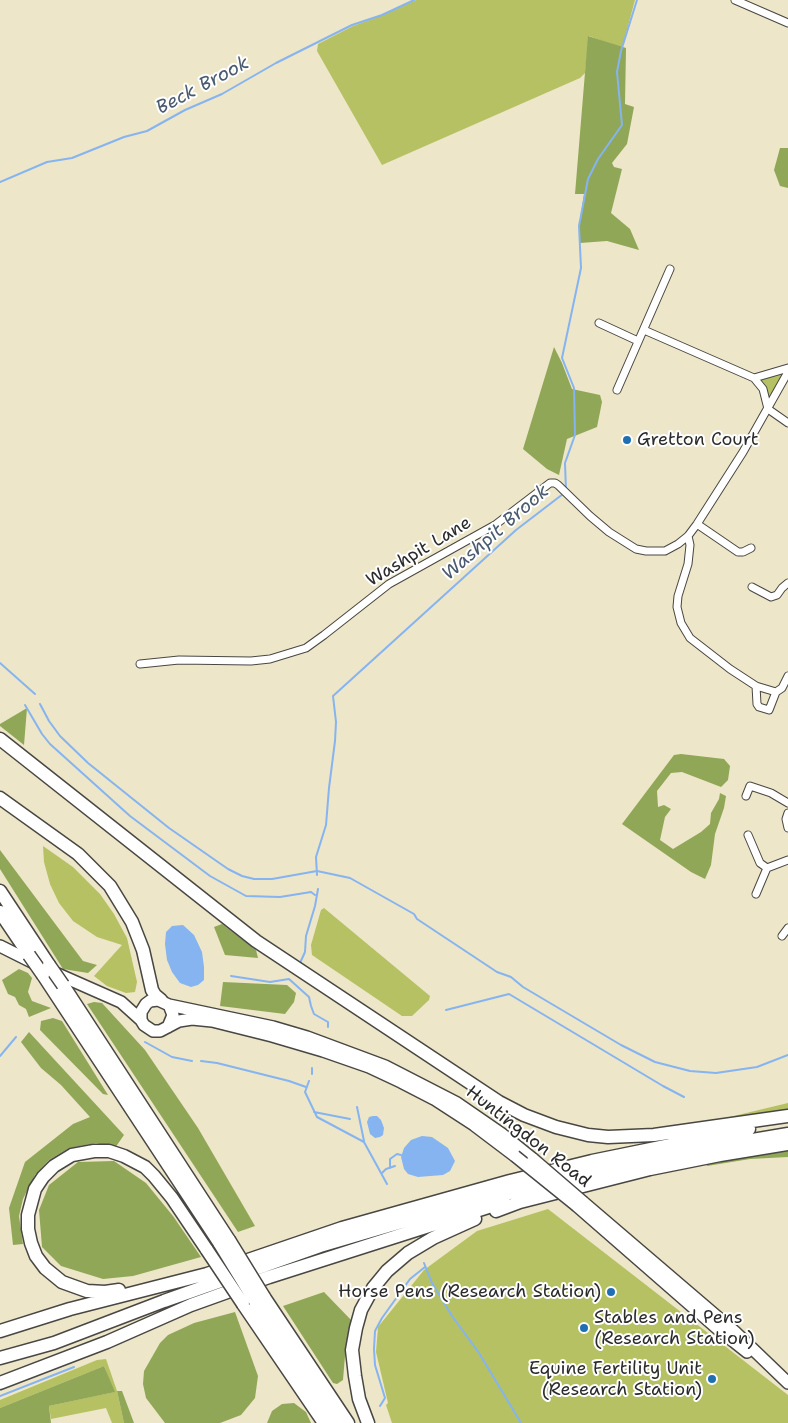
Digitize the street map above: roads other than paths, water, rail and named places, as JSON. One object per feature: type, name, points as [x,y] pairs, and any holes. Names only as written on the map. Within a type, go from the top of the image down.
[{"type":"highway","points":[[0,739],[256,940],[499,1102],[524,1115],[556,1127],[588,1135],[608,1137],[654,1135],[788,1116]]},
{"type":"highway","points":[[0,798],[78,854],[110,886],[132,922],[143,950],[152,990],[165,1003]]},
{"type":"highway","points":[[0,891],[46,970],[224,1242]]},
{"type":"highway","points":[[0,912],[29,955],[63,984],[224,1242],[254,1300],[324,1423]]},
{"type":"highway","points":[[0,1331],[70,1309],[207,1274],[342,1228],[510,1181],[601,1159],[788,1122]]},
{"type":"highway","points":[[0,1358],[54,1343],[164,1301],[320,1246],[414,1218],[574,1176],[676,1154],[788,1134]]},
{"type":"highway","points":[[368,1423],[359,1399],[355,1376],[352,1350],[356,1328],[362,1310],[373,1288],[387,1271],[408,1253],[460,1225],[520,1202],[650,1169],[788,1144]]},
{"type":"highway","points":[[288,1246],[116,1291],[87,1291],[71,1286],[56,1278],[40,1262],[33,1249],[28,1229],[28,1215],[30,1202],[43,1177],[59,1162],[72,1155],[94,1150],[116,1153],[137,1162],[154,1176],[172,1198],[207,1250],[254,1300],[348,1423]]},
{"type":"highway","points":[[0,1383],[107,1342],[191,1305],[269,1277],[557,1185],[574,1176]]},
{"type":"highway","points":[[191,1305],[203,1298],[302,1257],[320,1246]]},
{"type":"highway","points":[[254,1300],[336,1423]]},
{"type":"main road","points":[[0,946],[46,969],[121,1002],[142,1020]]},
{"type":"main road","points":[[153,1000],[165,1003],[172,1015],[168,1027],[160,1031],[153,1031],[144,1025],[141,1012],[146,1004],[153,1000]]},
{"type":"main road","points":[[121,1002],[146,1004]]},
{"type":"main road","name":"Huntingdon Road","points":[[165,1003],[273,1027],[307,1037],[386,1066],[457,1103],[502,1134],[533,1159],[580,1204],[721,1325],[757,1359],[764,1360],[788,1383]]},
{"type":"main road","name":"Huntingdon Road","points":[[168,1027],[179,1021],[192,1019],[212,1021],[280,1038],[369,1067],[434,1099],[474,1125],[580,1204]]},
{"type":"street","points":[[735,0],[788,22]]},
{"type":"street","points":[[618,390],[670,269]]},
{"type":"street","points":[[599,323],[638,341]]},
{"type":"street","points":[[644,330],[754,378],[763,389],[768,409],[788,422]]},
{"type":"street","points":[[754,378],[788,368]]},
{"type":"street","points":[[776,692],[756,686],[690,638],[681,623],[677,606],[690,546],[688,536],[743,452],[788,372]]},
{"type":"street","name":"Washpit Lane","points":[[140,664],[179,660],[251,661],[270,659],[306,648],[389,584],[495,525],[546,485],[555,483],[609,532],[636,548],[646,551],[665,551],[688,536]]},
{"type":"street","points":[[697,524],[738,552],[752,548]]},
{"type":"street","points":[[752,587],[771,597],[777,595],[788,583]]},
{"type":"street","points":[[756,686],[757,704],[759,707],[768,710],[776,692],[782,688],[788,676]]},
{"type":"street","points":[[746,796],[750,786],[770,792],[788,803]]},
{"type":"street","points":[[788,813],[786,819],[788,828]]},
{"type":"street","points":[[748,835],[760,863],[768,868]]},
{"type":"street","points":[[756,894],[768,868],[788,860]]},
{"type":"street","points":[[782,936],[788,928]]},
{"type":"water","points":[[183,925],[194,935],[202,952],[204,967],[204,980],[198,985],[191,987],[180,983],[172,972],[167,960],[166,932],[172,926]]},
{"type":"water","points":[[377,1116],[381,1120],[384,1128],[383,1135],[380,1137],[375,1138],[370,1134],[367,1122],[369,1117]]},
{"type":"water","points":[[422,1136],[432,1137],[448,1148],[455,1161],[450,1171],[443,1175],[418,1177],[408,1174],[404,1169],[401,1157],[404,1148],[411,1140]]},
{"type":"waterway","name":"Beck Brook","points":[[0,182],[47,162],[72,158],[124,137],[147,131],[185,110],[222,94],[276,63],[352,25],[382,15],[414,0]]},
{"type":"waterway","name":"Washpit Brook","points":[[566,491],[565,463],[575,435],[574,388],[562,358],[581,268],[579,226],[588,179],[598,159],[622,125],[617,72],[621,51],[637,0]]},
{"type":"waterway","name":"Washpit Brook","points":[[317,875],[316,857],[326,825],[335,741],[336,722],[333,696],[516,530],[563,494]]},
{"type":"waterway","points":[[0,663],[35,694]]},
{"type":"waterway","points":[[40,704],[60,736],[88,763],[169,828],[228,869],[242,876],[254,879],[272,879],[317,871],[350,878],[414,914],[417,919],[497,972],[511,977],[523,987],[621,1045],[655,1062],[690,1071],[716,1073],[757,1067],[788,1055]]},
{"type":"waterway","points":[[25,705],[50,744],[130,816],[210,876],[246,896],[280,897],[311,892],[315,895]]},
{"type":"waterway","name":"Washpit Brook","points":[[300,963],[305,952],[306,936],[318,889]]},
{"type":"waterway","name":"Washpit Brook","points":[[231,976],[270,982],[289,979],[309,997],[314,1014],[328,1022],[328,1027]]},
{"type":"waterway","points":[[446,1010],[509,994],[684,1097]]},
{"type":"waterway","points":[[0,1056],[16,1037]]},
{"type":"waterway","points":[[145,1042],[172,1057],[192,1061]]},
{"type":"waterway","points":[[201,1061],[217,1063],[306,1087]]},
{"type":"waterway","name":"Washpit Brook","points":[[312,1068],[312,1074]]},
{"type":"waterway","name":"Washpit Brook","points":[[309,1081],[305,1092],[317,1117],[364,1142],[387,1184]]},
{"type":"waterway","points":[[357,1107],[364,1141]]},
{"type":"waterway","points":[[314,1112],[350,1119]]},
{"type":"waterway","points":[[390,1168],[390,1159],[397,1154],[401,1155]]},
{"type":"waterway","points":[[382,1173],[386,1169],[395,1166]]},
{"type":"waterway","name":"Washpit Brook","points":[[424,1263],[432,1283],[452,1316],[479,1353],[521,1423]]},
{"type":"waterway","points":[[380,1406],[385,1398],[375,1365],[375,1331],[410,1279],[425,1267]]},
{"type":"waterway","points":[[0,1396],[74,1367]]},
{"type":"place","name":"Gretton Court","points":[[627,440]]},
{"type":"place","name":"Horse Pens (Research Station)","points":[[611,1292]]},
{"type":"place","name":"Stables and Pens (Research Station)","points":[[584,1328]]},
{"type":"place","name":"Equine Fertility Unit (Research Station)","points":[[712,1379]]}]
